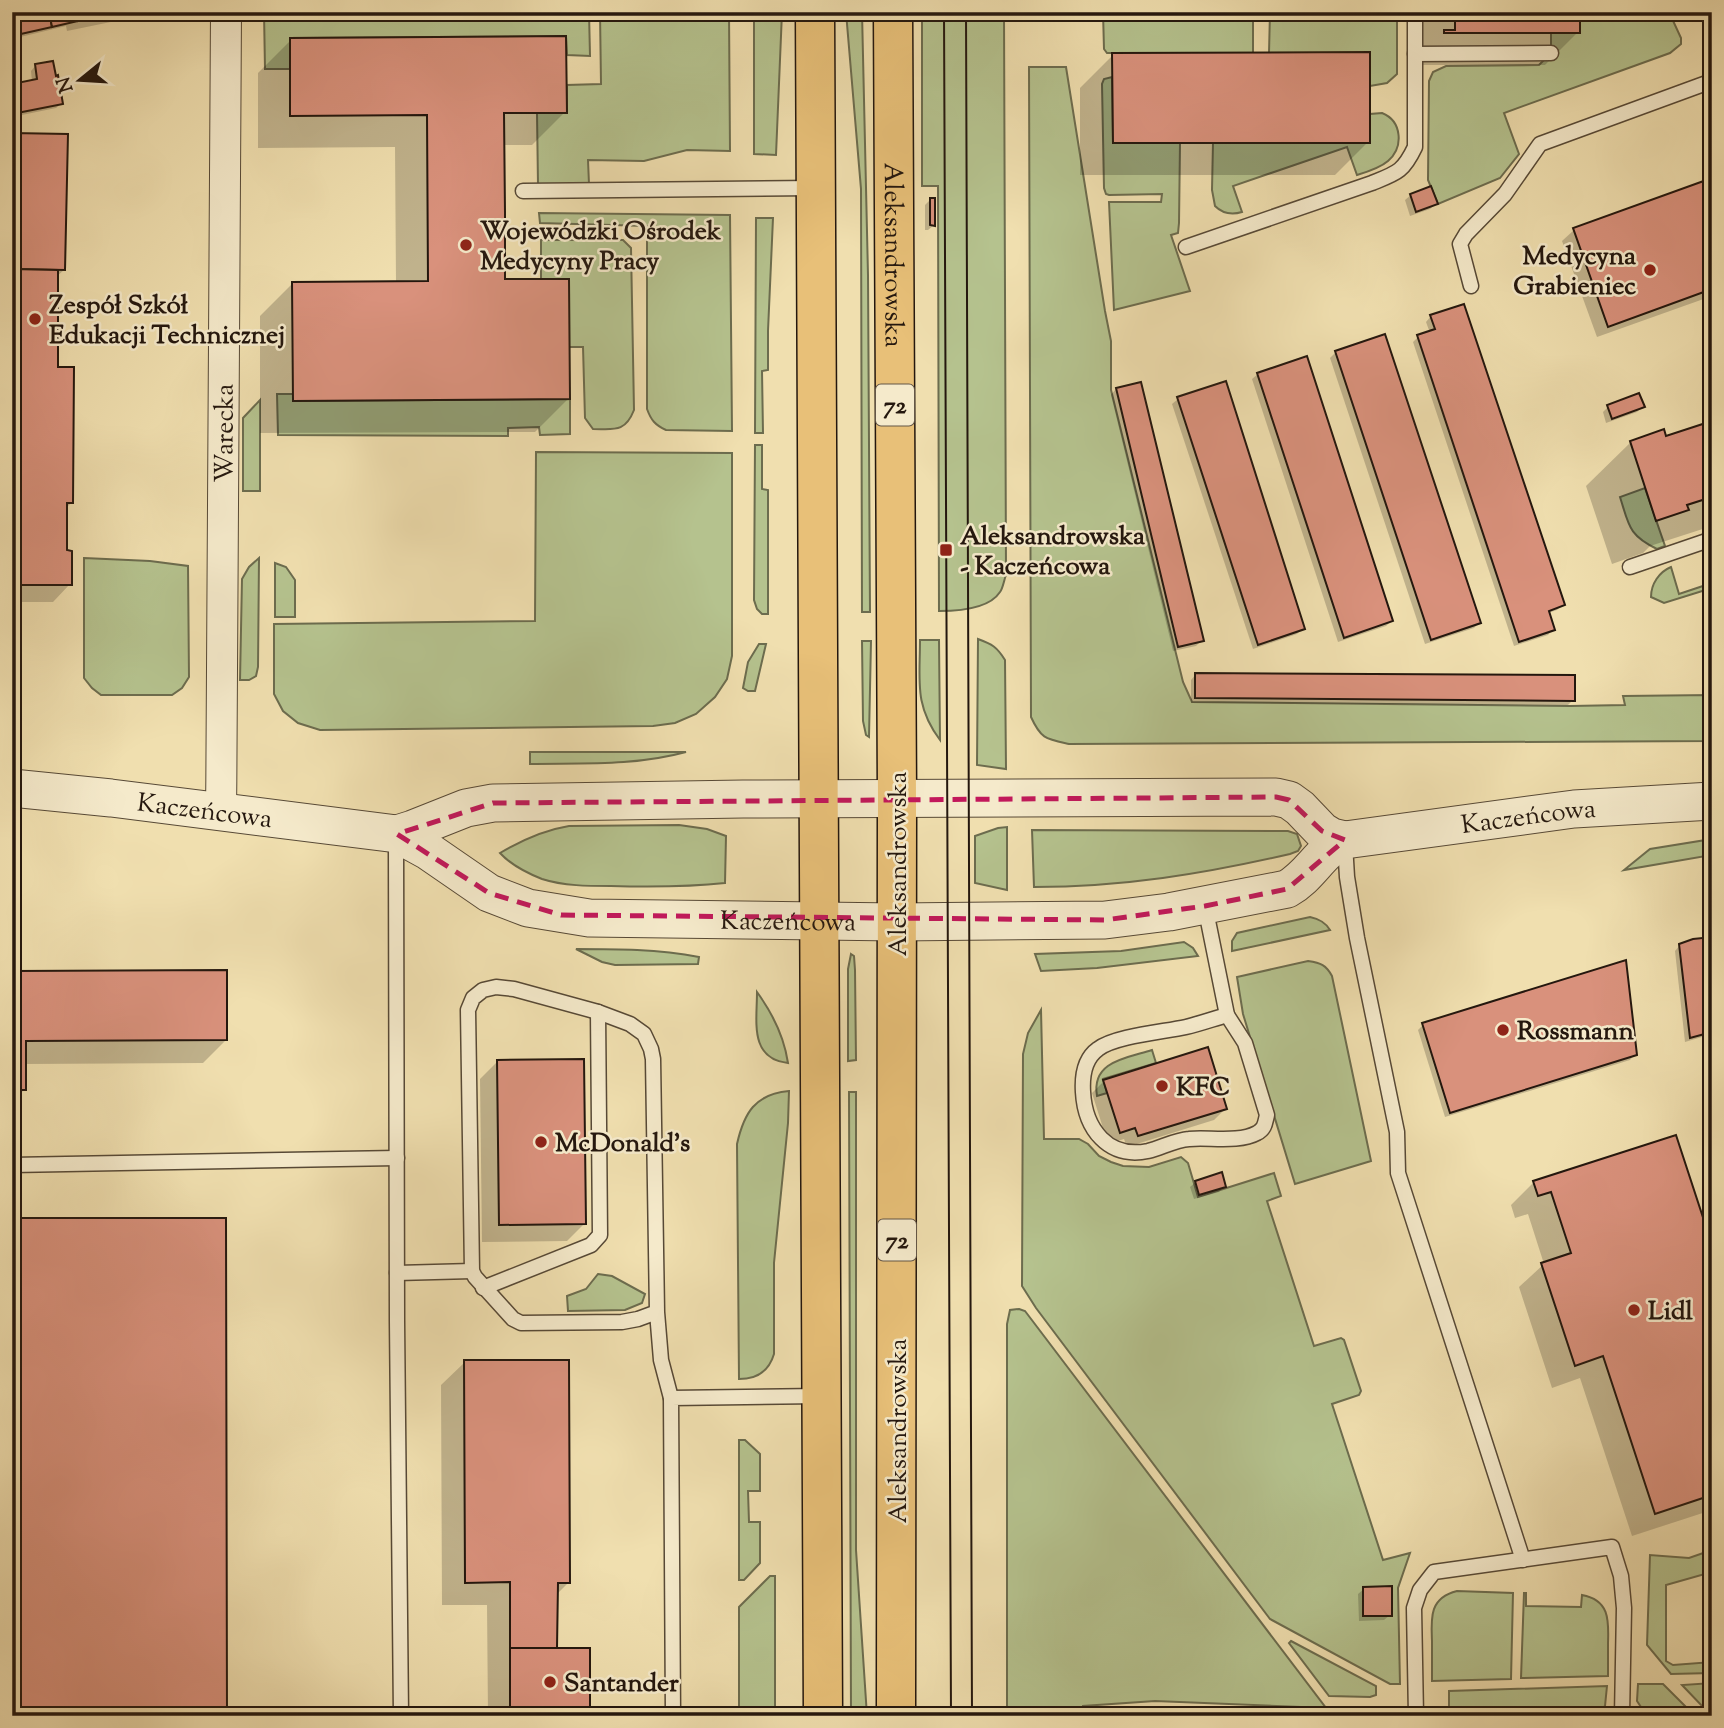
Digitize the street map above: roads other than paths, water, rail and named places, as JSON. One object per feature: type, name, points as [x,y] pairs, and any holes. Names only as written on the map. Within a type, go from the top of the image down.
[{"type":"main road","points":[[815,12],[823,1716]]},
{"type":"main road","name":"Aleksandrowska","points":[[893,12],[897,798],[896,1716]]},
{"type":"street","name":"Warecka","points":[[221,811],[226,12]]},
{"type":"street","name":"Kaczeńcowa","points":[[12,788],[397,834],[428,851],[489,893],[528,908],[561,915],[589,918],[897,922],[1105,920],[1169,912],[1287,889],[1308,874],[1334,845],[1345,840],[1574,809],[1712,801]]},
{"type":"street","name":"Kaczeńcowa","points":[[397,834],[466,808],[493,803],[1276,797],[1289,800],[1300,808],[1322,831],[1345,840]]},
{"type":"lane","points":[[1186,247],[1372,183],[1393,174],[1407,163],[1415,147],[1415,12]]},
{"type":"lane","points":[[1415,54],[1552,53]]},
{"type":"lane","points":[[1471,286],[1460,244],[1465,234],[1505,194],[1541,144],[1712,81]]},
{"type":"lane","points":[[523,191],[816,188]]},
{"type":"lane","points":[[1630,567],[1712,539]]},
{"type":"lane","points":[[397,834],[401,1716]]},
{"type":"lane","points":[[1345,840],[1347,877],[1357,938],[1397,1132],[1398,1173],[1523,1560]]},
{"type":"lane","points":[[1205,906],[1227,1015],[1245,1043],[1267,1115],[1265,1126],[1258,1133],[1242,1138],[1186,1139],[1134,1153],[1119,1151],[1105,1143],[1094,1130],[1083,1095],[1083,1076],[1087,1061],[1097,1049],[1112,1042],[1227,1015]]},
{"type":"lane","points":[[657,1312],[622,1322],[522,1323],[513,1320],[483,1288],[472,1271],[468,1010],[473,998],[483,990],[496,987],[514,989],[598,1012],[630,1024],[644,1034],[651,1049],[657,1312],[661,1360],[671,1398],[673,1716]]},
{"type":"lane","points":[[483,1288],[592,1245],[600,1235],[598,1012]]},
{"type":"lane","points":[[12,1165],[397,1158]]},
{"type":"lane","points":[[397,1273],[472,1271]]},
{"type":"lane","points":[[671,1398],[821,1396]]},
{"type":"lane","points":[[1416,1716],[1414,1608],[1420,1590],[1433,1572],[1612,1547],[1621,1576],[1623,1608],[1622,1716]]},
{"type":"tram line","points":[[944,12],[951,1716]]},
{"type":"tram line","points":[[966,12],[972,1716]]},
{"type":"place","name":"Wojewódzki Ośrodek Medycyny Pracy","points":[[466,245]]},
{"type":"place","name":"Medycyna Grabieniec","points":[[1650,270]]},
{"type":"place","name":"Zespół Szkół Edukacji Technicznej","points":[[35,319]]},
{"type":"place","name":"Aleksandrowska - Kaczeńcowa","points":[[946,550]]},
{"type":"place","name":"Rossmann","points":[[1503,1030]]},
{"type":"place","name":"KFC","points":[[1162,1086]]},
{"type":"place","name":"McDonald's","points":[[541,1142]]},
{"type":"place","name":"Lidl","points":[[1634,1310]]},
{"type":"place","name":"Santander","points":[[550,1682]]}]
